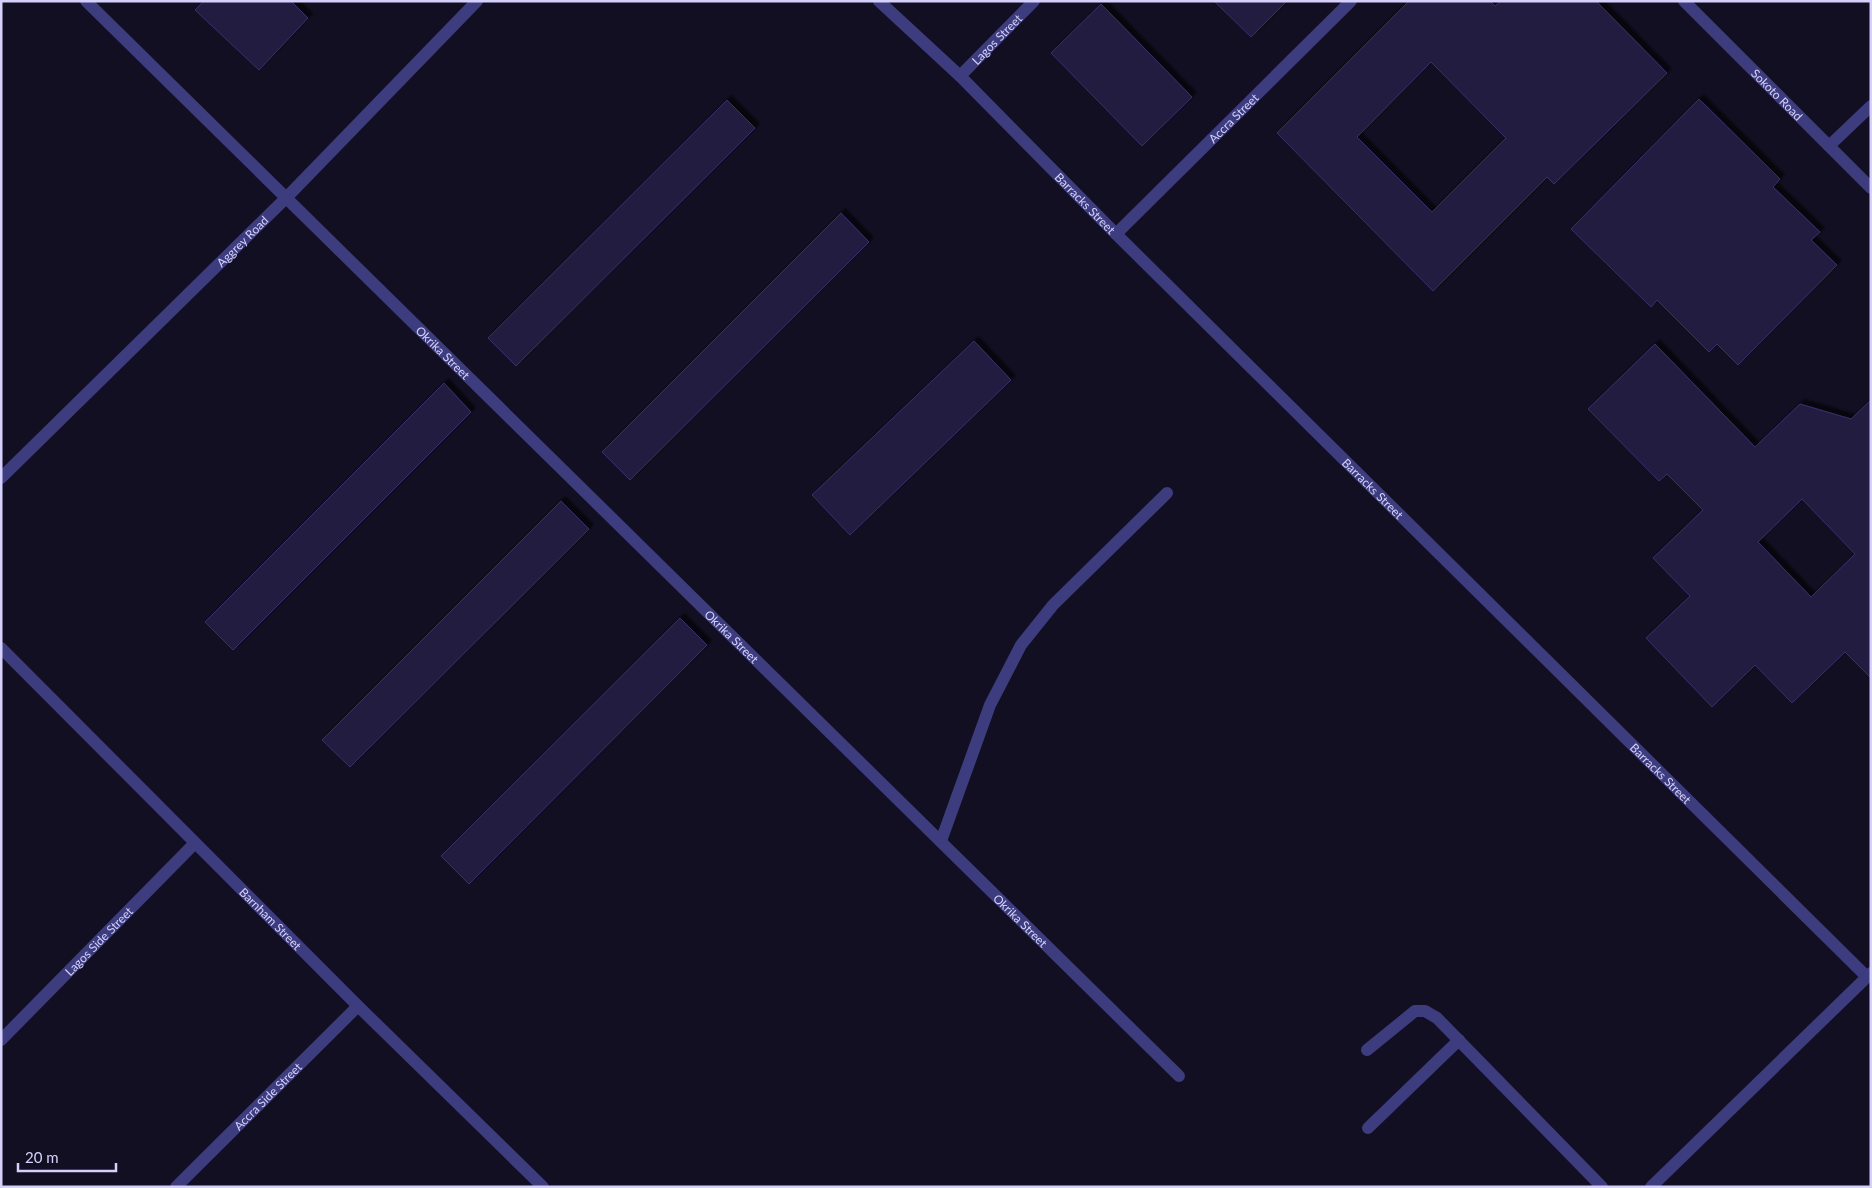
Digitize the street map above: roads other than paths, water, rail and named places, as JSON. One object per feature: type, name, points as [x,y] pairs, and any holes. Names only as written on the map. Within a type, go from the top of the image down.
[{"type":"street","name":"Okrika Street","points":[[86,1],[1179,1076]]},
{"type":"street","name":"Aggrey Road","points":[[1,478],[286,198],[477,1]]},
{"type":"street","name":"Barracks Street","points":[[879,1],[960,76],[1116,234],[1869,975]]},
{"type":"street","name":"Lagos Street","points":[[960,76],[1034,1]]},
{"type":"street","name":"Accra Street","points":[[1116,234],[1352,1]]},
{"type":"street","name":"Sokoto Road","points":[[1684,1],[1871,188]]},
{"type":"street","points":[[1829,146],[1871,106]]},
{"type":"street","points":[[941,841],[990,705],[1021,645],[1053,605],[1167,493]]},
{"type":"street","name":"Barnham Street","points":[[1,648],[358,1006],[543,1187]]},
{"type":"street","name":"Lagos Side Street","points":[[1,1040],[195,843]]},
{"type":"street","points":[[1651,1187],[1869,975]]},
{"type":"street","name":"Accra Side Street","points":[[176,1187],[358,1006]]},
{"type":"street","points":[[1367,1050],[1415,1011],[1426,1011],[1437,1018],[1602,1187]]},
{"type":"street","points":[[1368,1128],[1459,1040]]}]
